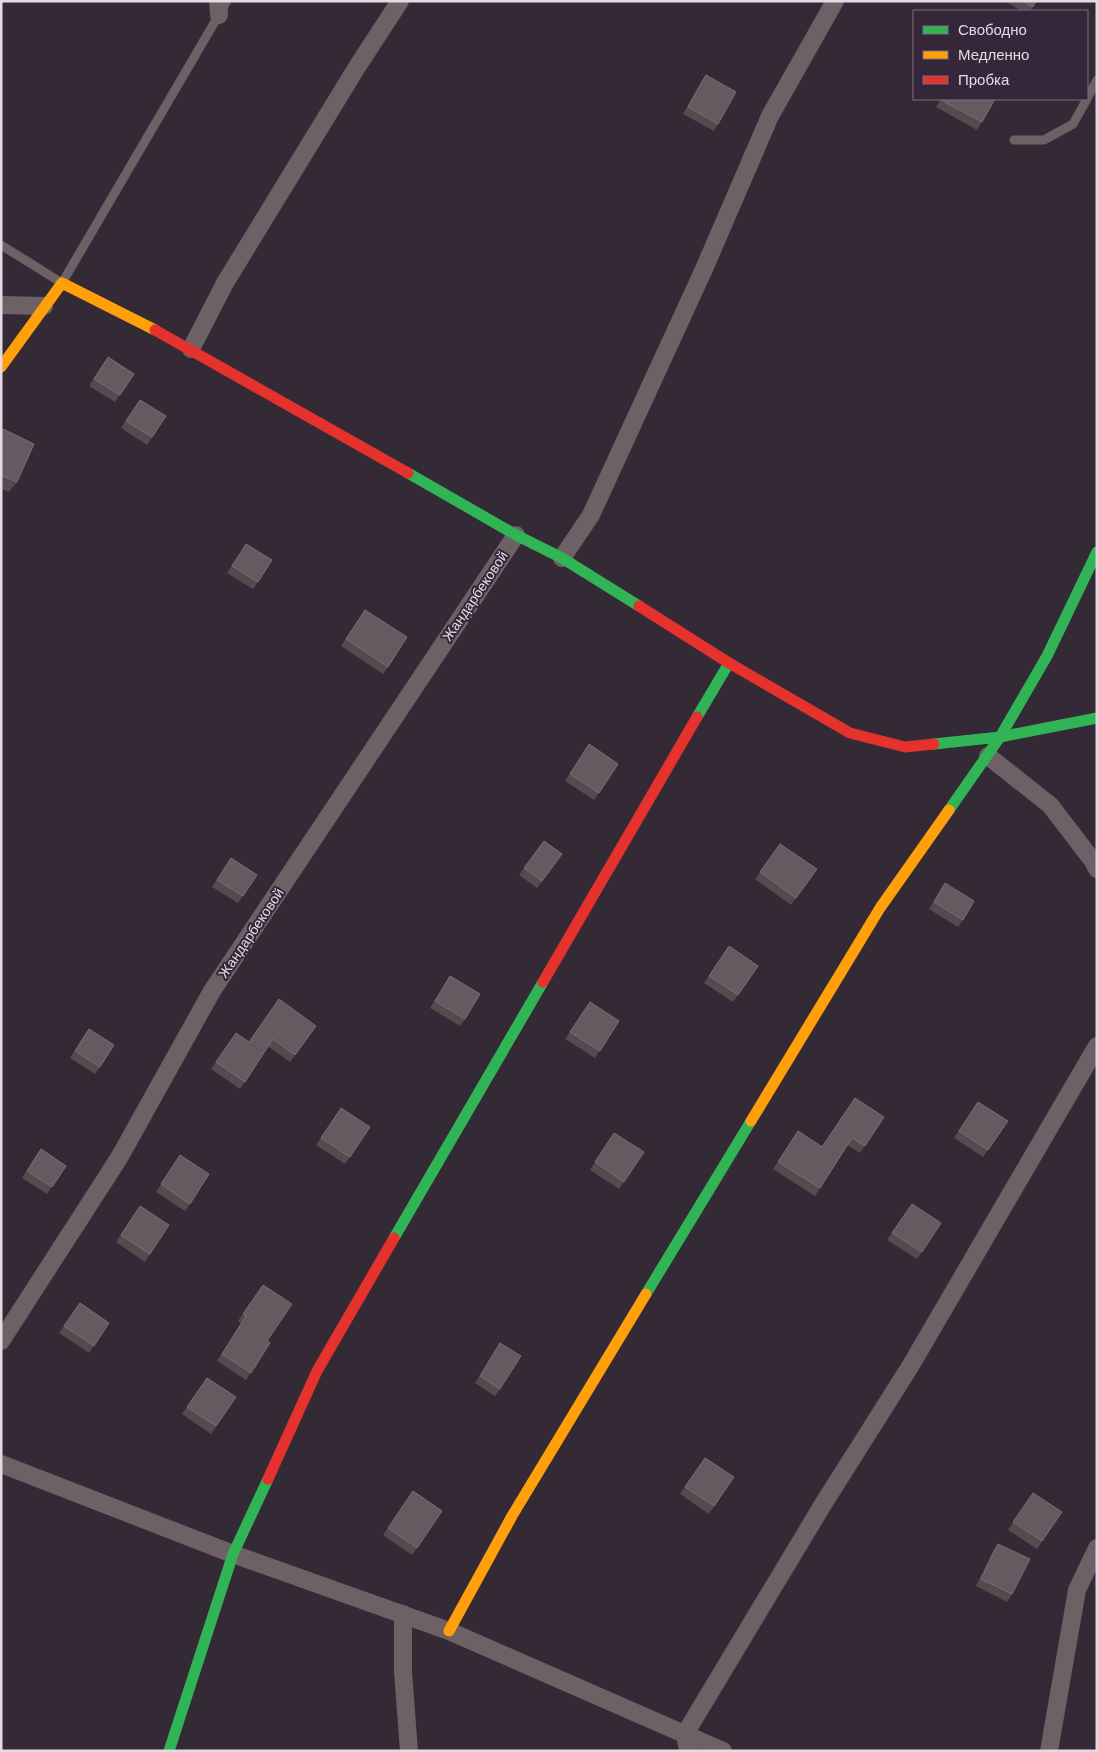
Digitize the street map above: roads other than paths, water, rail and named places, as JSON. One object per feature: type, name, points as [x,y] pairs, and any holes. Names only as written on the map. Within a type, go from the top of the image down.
[{"type":"street","points":[[191,349],[224,283],[357,67],[400,1]]},
{"type":"street","points":[[562,558],[595,506],[704,268],[770,116],[835,1]]},
{"type":"street","points":[[1,367],[62,283],[164,334],[516,535],[562,558],[729,663],[850,733],[905,747],[1000,737],[1097,718]]},
{"type":"street","points":[[1,305],[44,306]]},
{"type":"street","name":"Жандарбековой","points":[[1,1341],[119,1158],[212,991],[516,535]]},
{"type":"street","points":[[449,1631],[512,1516],[880,908],[1000,737],[1047,656],[1095,558]]},
{"type":"street","points":[[169,1751],[233,1554],[317,1371],[729,663]]},
{"type":"street","points":[[988,756],[1050,805],[1093,861],[1097,869]]},
{"type":"street","points":[[686,1742],[822,1506],[912,1365],[1097,1046]]},
{"type":"street","points":[[1,1464],[233,1554],[449,1631],[686,1742],[722,1751]]},
{"type":"street","points":[[1049,1751],[1076,1590],[1097,1548]]},
{"type":"street","points":[[403,1614],[403,1672],[409,1751]]},
{"type":"lane","points":[[1,245],[62,283],[221,6]]},
{"type":"lane","points":[[1088,97],[1097,80]]},
{"type":"lane","points":[[1014,140],[1044,140],[1073,124],[1086,100]]}]
